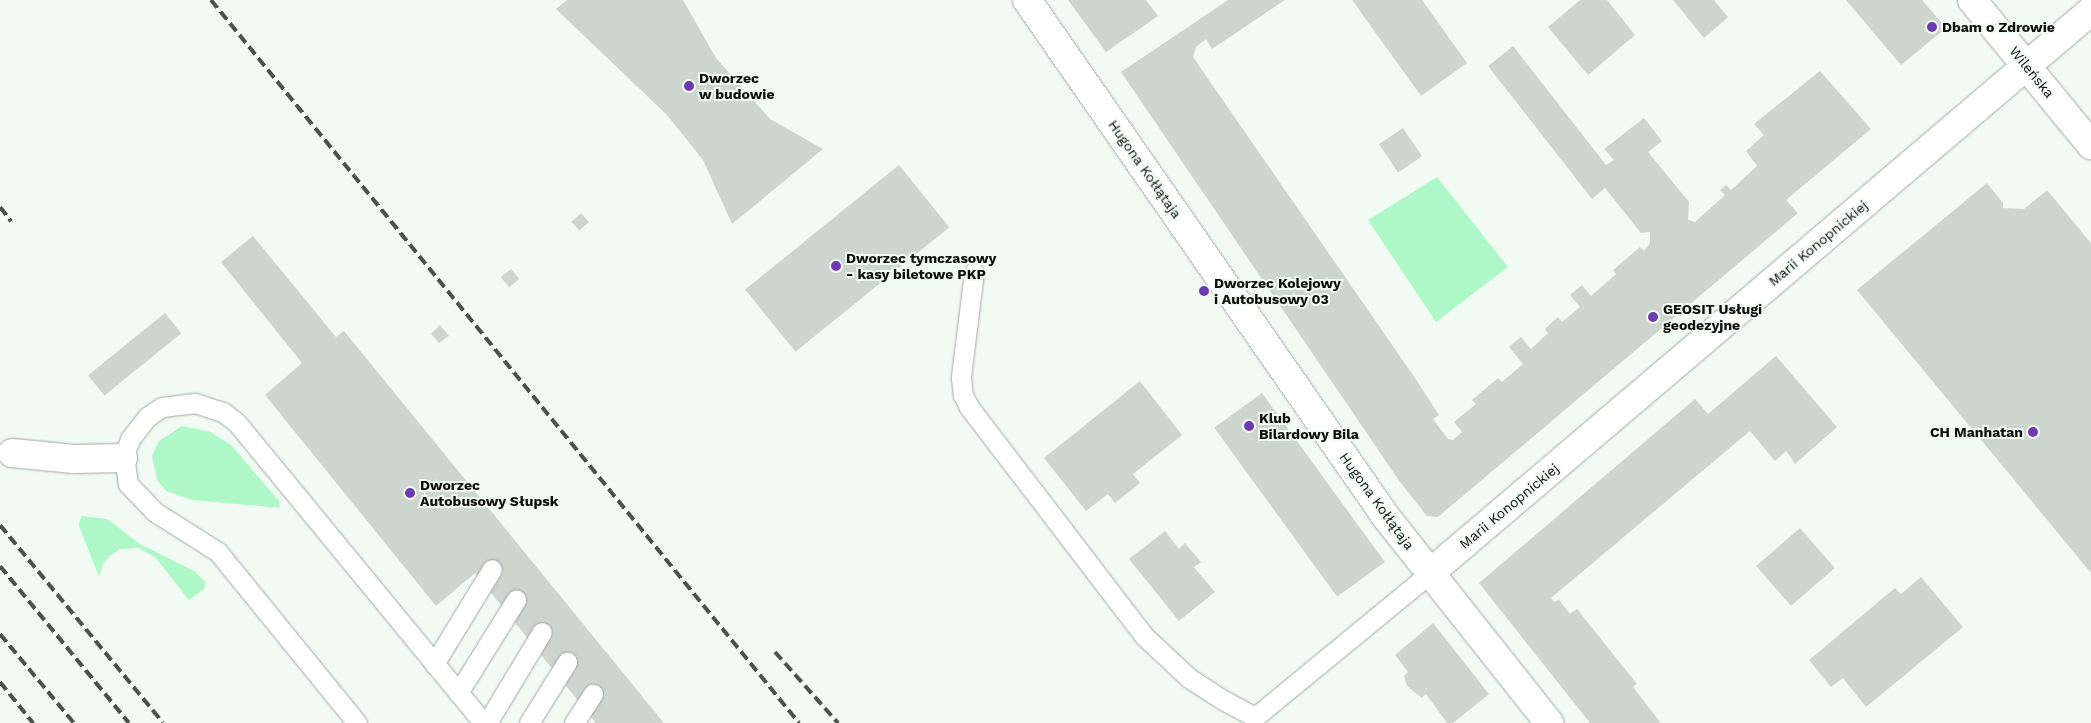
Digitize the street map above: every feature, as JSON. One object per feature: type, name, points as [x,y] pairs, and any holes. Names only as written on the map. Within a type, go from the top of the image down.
[{"type":"street","name":"Hugona Kołłątaja","points":[[1027,0],[1386,517],[1549,723]]},
{"type":"street","name":"Wileńska","points":[[1972,0],[2091,144]]},
{"type":"street","name":"Marii Konopnickiej","points":[[1430,573],[2091,11]]},
{"type":"street","points":[[12,453],[74,459],[124,458]]},
{"type":"lane","points":[[974,272],[961,377],[963,395],[969,407],[1160,654],[1196,682],[1257,720],[1430,573]]},
{"type":"lane","points":[[357,723],[218,552],[155,512],[138,498],[128,484],[124,458],[136,429],[162,407],[195,403],[223,412],[237,423],[294,490],[483,723]]},
{"type":"lane","points":[[434,664],[492,569]]},
{"type":"lane","points":[[458,693],[516,600]]},
{"type":"lane","points":[[487,723],[542,632]]},
{"type":"lane","points":[[529,723],[567,662]]},
{"type":"lane","points":[[574,723],[592,694]]},
{"type":"green space","points":[[1437,177],[1508,267],[1436,322],[1368,220]]},
{"type":"green space","points":[[182,426],[211,432],[232,446],[279,501],[280,508],[193,500],[166,491],[157,480],[152,456],[159,441]]},
{"type":"green space","points":[[81,516],[107,519],[140,544],[194,571],[206,582],[204,589],[189,600],[155,557],[138,548],[120,549],[110,556],[103,564],[99,577],[79,526]]},
{"type":"building","name":"Dworzec w budowie","points":[[567,0],[683,0],[716,58],[770,119],[823,149],[732,224],[703,160],[667,115],[556,9]]},
{"type":"building","points":[[1068,0],[1146,0],[1158,16],[1106,52]]},
{"type":"building","points":[[1228,0],[1285,0],[1212,49],[1206,39],[1196,47],[1193,57],[1415,378],[1439,415],[1433,419],[1448,439],[1453,440],[1462,432],[1454,422],[1476,404],[1472,400],[1498,378],[1502,382],[1523,364],[1509,347],[1521,337],[1531,349],[1548,333],[1545,329],[1558,317],[1562,322],[1580,307],[1570,295],[1582,285],[1591,296],[1616,274],[1613,270],[1640,247],[1644,251],[1650,243],[1650,232],[1641,233],[1605,188],[1592,199],[1488,66],[1513,46],[1606,165],[1614,160],[1604,149],[1644,118],[1662,141],[1648,152],[1689,202],[1688,220],[1695,222],[1725,195],[1720,190],[1726,185],[1731,190],[1757,166],[1746,151],[1764,135],[1754,124],[1820,71],[1871,129],[1786,200],[1798,213],[1438,517],[1427,516],[1400,482],[1121,72]]},
{"type":"building","points":[[1352,0],[1422,0],[1467,63],[1421,96]]},
{"type":"building","points":[[1580,0],[1607,0],[1635,35],[1588,75],[1548,27]]},
{"type":"building","points":[[1673,0],[1714,0],[1728,17],[1704,38]]},
{"type":"building","points":[[1846,0],[1922,0],[1946,28],[1901,65]]},
{"type":"building","points":[[1403,128],[1422,156],[1398,172],[1379,144]]},
{"type":"building","points":[[899,165],[949,227],[795,352],[745,290]]},
{"type":"building","name":"CH Manhatan","points":[[1987,183],[2003,203],[2003,208],[2024,209],[2047,190],[2091,243],[2091,573],[1857,290]]},
{"type":"building","points":[[581,213],[589,222],[579,231],[571,222]]},
{"type":"building","name":"Dworzec Autobusowy Słupsk","points":[[253,236],[336,337],[344,331],[664,723],[596,723],[475,573],[436,606],[265,395],[302,363],[221,262]]},
{"type":"building","points":[[511,269],[519,279],[509,287],[501,277]]},
{"type":"building","points":[[165,313],[181,333],[104,396],[88,375]]},
{"type":"building","points":[[440,325],[449,336],[439,343],[431,334]]},
{"type":"building","points":[[1776,356],[1837,427],[1795,464],[1786,451],[1775,461],[1750,431],[1551,598],[1554,602],[1559,600],[1570,614],[1577,609],[1637,684],[1633,687],[1661,723],[1590,723],[1479,583],[1695,399],[1708,414]]},
{"type":"building","points":[[1140,381],[1182,435],[1133,474],[1140,483],[1115,503],[1108,494],[1086,511],[1044,458]]},
{"type":"building","points":[[1262,393],[1385,562],[1337,597],[1214,428]]},
{"type":"building","points":[[1800,528],[1835,568],[1791,606],[1756,566]]},
{"type":"building","points":[[1165,531],[1179,549],[1185,543],[1201,562],[1194,567],[1215,592],[1179,621],[1129,559]]},
{"type":"building","points":[[1921,577],[1963,627],[1866,707],[1843,678],[1831,687],[1809,660],[1895,588],[1901,594]]},
{"type":"building","points":[[1433,623],[1489,694],[1453,723],[1447,723],[1426,694],[1422,698],[1407,686],[1404,676],[1408,672],[1395,655]]},
{"type":"railway","points":[[211,0],[799,723]]},
{"type":"railway","points":[[0,207],[11,221]]},
{"type":"railway","points":[[0,525],[163,723]]},
{"type":"railway","points":[[0,566],[129,723]]},
{"type":"railway","points":[[0,634],[74,723]]},
{"type":"railway","points":[[775,652],[838,723]]},
{"type":"railway","points":[[0,682],[33,723]]},
{"type":"place","name":"Dbam o Zdrowie","points":[[1932,27]]},
{"type":"place","name":"Dworzec w budowie","points":[[689,86]]},
{"type":"place","name":"Dworzec tymczasowy - kasy biletowe PKP","points":[[836,266]]},
{"type":"place","name":"Dworzec Kolejowy i Autobusowy 03","points":[[1204,291]]},
{"type":"place","name":"GEOSIT Usługi geodezyjne","points":[[1653,317]]},
{"type":"place","name":"Klub Bilardowy Bila","points":[[1249,426]]},
{"type":"place","name":"CH Manhatan","points":[[2033,432]]},
{"type":"place","name":"Dworzec Autobusowy Słupsk","points":[[410,493]]}]
